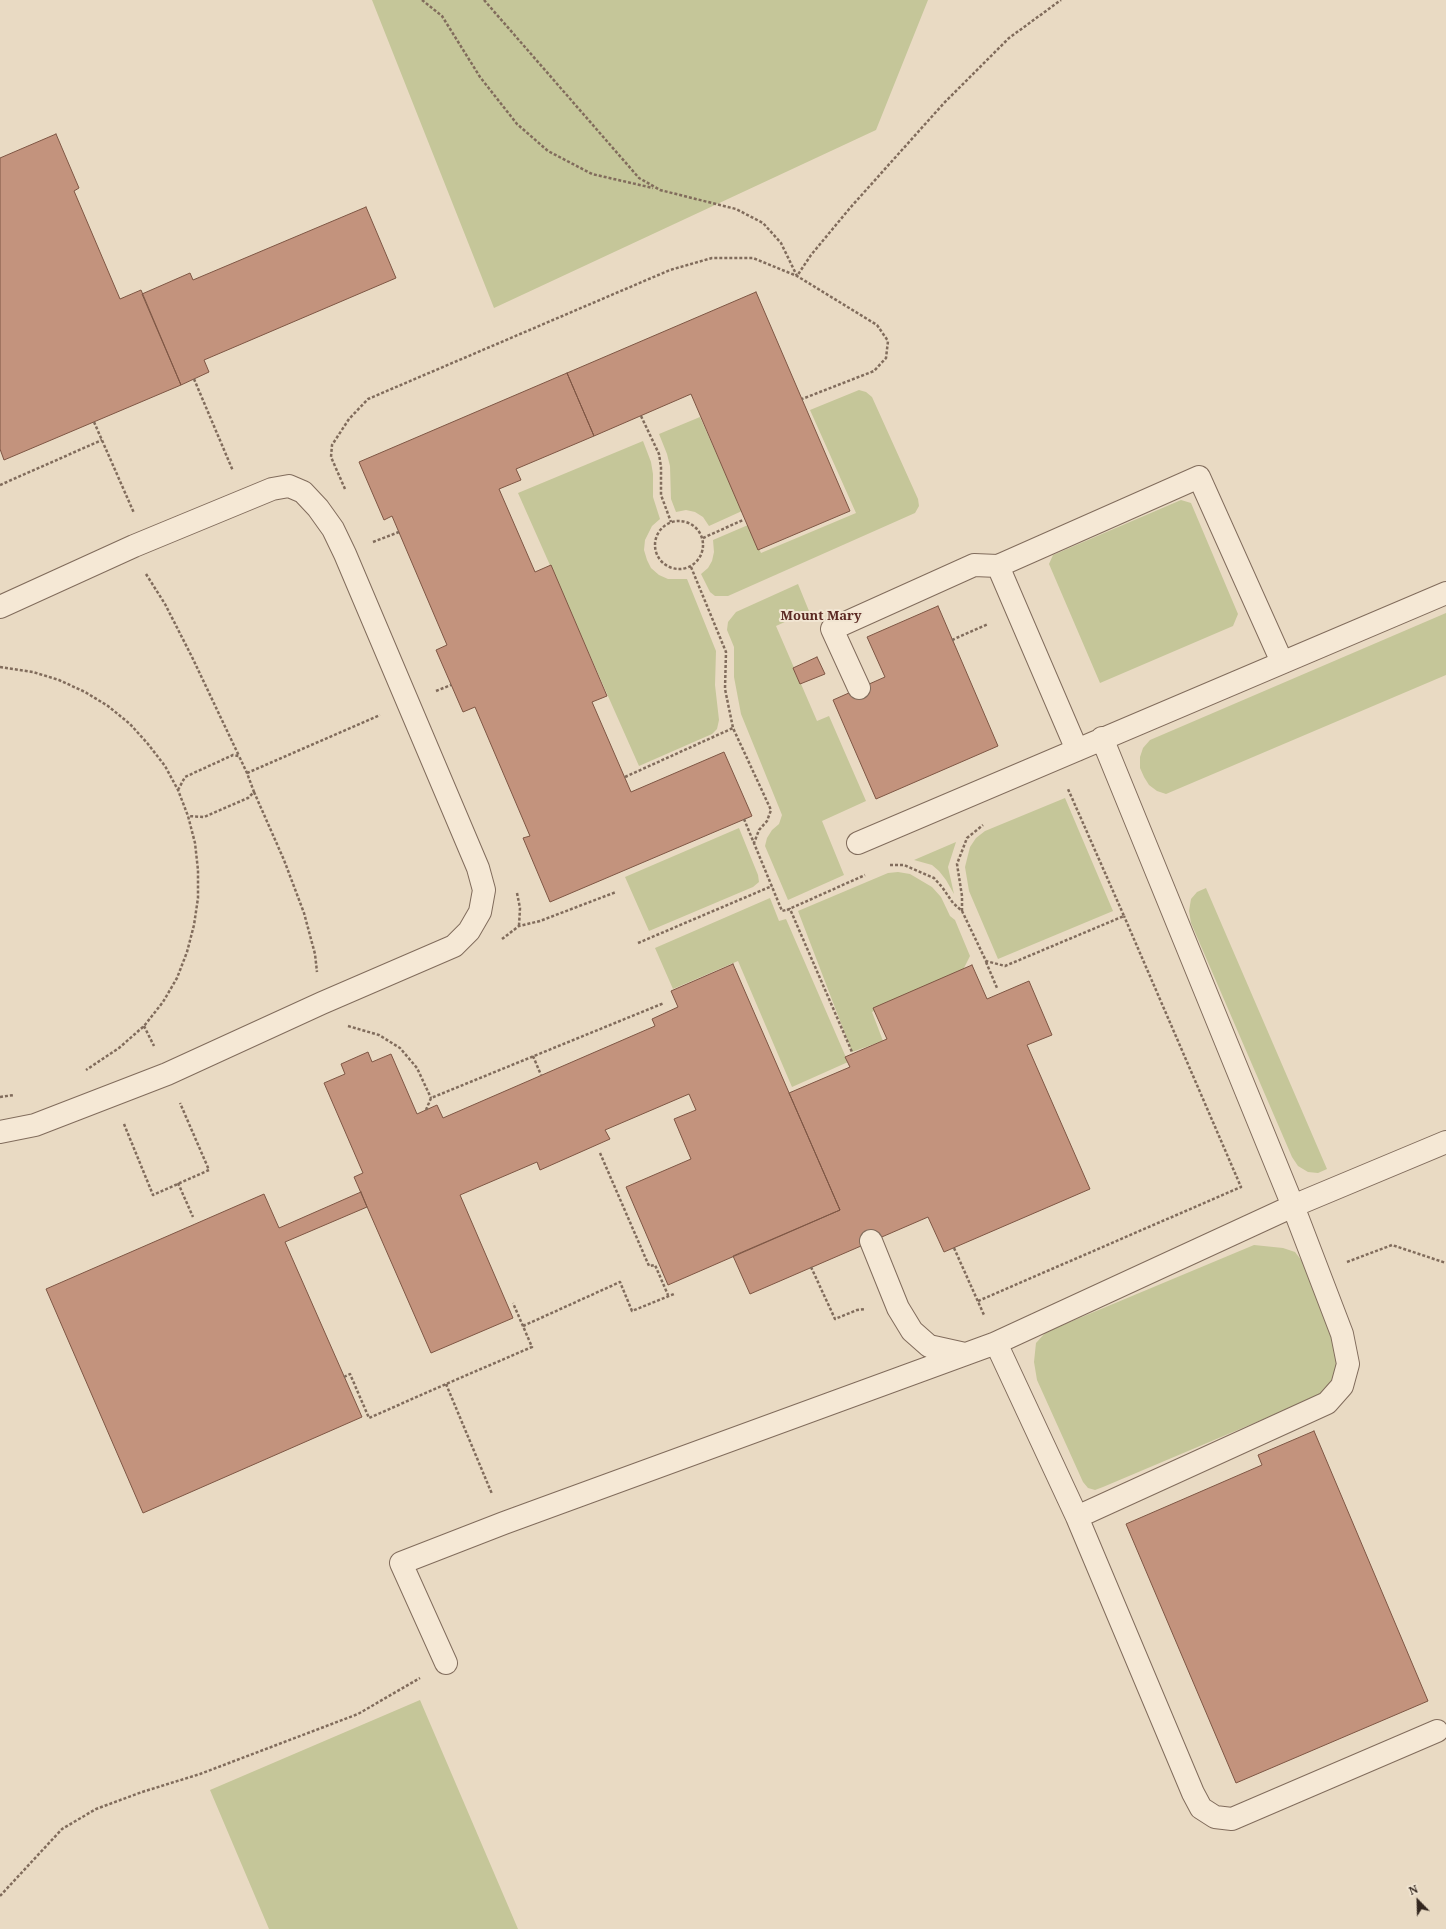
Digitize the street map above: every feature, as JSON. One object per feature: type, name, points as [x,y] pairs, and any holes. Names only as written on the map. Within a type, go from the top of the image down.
[{"type":"lane","points":[[859,688],[832,629],[974,565],[998,566],[1199,477],[1282,662]]},
{"type":"lane","points":[[0,607],[140,543],[272,489],[289,486],[303,492],[318,508],[336,535],[409,703],[478,868],[484,890],[480,912],[470,931],[454,946],[322,1003],[166,1074],[35,1126],[0,1132]]},
{"type":"lane","points":[[998,566],[1077,750]]},
{"type":"lane","points":[[858,843],[1446,592]]},
{"type":"lane","points":[[1077,1517],[1327,1403],[1342,1386],[1348,1364],[1342,1334],[1294,1206],[1102,738]]},
{"type":"lane","points":[[446,1663],[401,1563],[504,1523],[996,1343],[1294,1206],[1446,1142]]},
{"type":"lane","points":[[871,1241],[898,1308],[912,1331],[929,1346],[965,1354]]},
{"type":"lane","points":[[996,1343],[1077,1517],[1193,1793],[1201,1808],[1215,1818],[1232,1819],[1437,1731]]},
{"type":"path","points":[[422,0],[442,16],[480,77],[517,124],[548,152],[592,174],[736,209],[763,223],[781,243],[797,276]]},
{"type":"path","points":[[484,0],[639,178],[660,190]]},
{"type":"path","points":[[797,276],[811,255],[850,208],[944,103],[1009,38],[1062,0]]},
{"type":"path","points":[[347,494],[331,457],[332,445],[349,419],[368,399],[670,270],[712,258],[753,258],[797,276],[877,325],[888,341],[886,358],[874,371],[802,399]]},
{"type":"path","points":[[194,379],[246,499]]},
{"type":"path","points":[[641,416],[659,454],[661,466],[661,495],[671,522]]},
{"type":"path","points":[[94,422],[140,543],[148,580],[165,604],[219,711],[284,860],[304,913],[315,954],[322,1003],[330,1021],[379,1035],[400,1048],[417,1068],[431,1098]]},
{"type":"path","points":[[0,485],[102,440]]},
{"type":"path","points":[[703,538],[743,520]]},
{"type":"path","points":[[671,522],[689,522],[698,529],[703,538],[704,548],[700,558],[691,567],[679,570],[669,567],[661,561],[656,550],[656,540],[660,531],[671,522]]},
{"type":"path","points":[[369,544],[398,532]]},
{"type":"path","points":[[691,567],[726,652],[725,689],[733,728],[770,810],[767,821],[759,830],[754,843]]},
{"type":"path","points":[[952,640],[1018,611]]},
{"type":"path","points":[[0,667],[33,672],[59,680],[85,692],[108,706],[130,724],[165,766],[178,790],[188,816],[195,843],[198,870],[198,898],[194,925],[179,972],[163,1002],[144,1026],[119,1048],[85,1071]]},
{"type":"path","points":[[247,773],[450,685]]},
{"type":"path","points":[[624,776],[733,728]]},
{"type":"path","points":[[178,790],[186,776],[233,755],[239,756]]},
{"type":"path","points":[[978,1301],[1241,1187],[1068,789],[1062,792]]},
{"type":"path","points":[[188,816],[204,817],[248,798],[254,792]]},
{"type":"path","points":[[744,819],[782,911],[865,875]]},
{"type":"path","points":[[962,911],[962,896],[957,864],[967,838],[986,823]]},
{"type":"path","points":[[887,865],[904,865],[934,878],[953,903],[962,911],[997,988]]},
{"type":"path","points":[[515,886],[520,908],[519,926]]},
{"type":"path","points":[[638,943],[772,886]]},
{"type":"path","points":[[787,910],[790,909],[852,1052]]},
{"type":"path","points":[[986,962],[1005,966],[1124,916]]},
{"type":"path","points":[[426,1110],[431,1098],[664,1003]]},
{"type":"path","points":[[533,1056],[540,1076]]},
{"type":"path","points":[[0,1097],[20,1094]]},
{"type":"path","points":[[120,1117],[153,1195],[209,1170],[178,1100]]},
{"type":"path","points":[[600,1153],[649,1266],[655,1264],[668,1295]]},
{"type":"path","points":[[178,1183],[193,1217]]},
{"type":"path","points":[[1318,1273],[1392,1244],[1446,1263]]},
{"type":"path","points":[[954,1248],[996,1343]]},
{"type":"path","points":[[811,1267],[835,1319],[857,1310],[882,1307],[898,1308]]},
{"type":"path","points":[[523,1326],[620,1282],[632,1311],[668,1295],[674,1294]]},
{"type":"path","points":[[344,1377],[350,1374],[369,1418],[532,1346],[513,1303]]},
{"type":"path","points":[[446,1384],[504,1523]]},
{"type":"path","points":[[0,1896],[62,1829],[96,1809],[142,1792],[200,1774],[358,1714],[446,1663]]},
{"type":"green space","points":[[372,0],[928,0],[876,130],[494,308]]},
{"type":"green space","points":[[859,390],[866,392],[872,397],[918,499],[919,506],[915,513],[728,596],[715,596],[710,592],[701,574],[708,568],[712,561],[714,552],[713,540],[748,525],[761,553],[856,513],[810,410]]},
{"type":"green space","points":[[700,417],[742,511],[709,526],[703,517],[695,512],[686,510],[676,512],[671,499],[670,466],[659,434]]},
{"type":"green space","points":[[643,441],[651,462],[653,474],[653,497],[660,519],[652,526],[645,540],[644,550],[651,568],[659,575],[668,579],[687,579],[716,651],[715,685],[719,720],[717,729],[712,734],[639,766],[518,493]]},
{"type":"green space","points":[[1181,500],[1191,503],[1238,614],[1233,626],[1100,683],[1049,564],[1053,555]]},
{"type":"green space","points":[[798,584],[809,611],[776,626],[817,721],[829,716],[866,801],[822,821],[844,875],[788,900],[765,846],[767,838],[772,830],[779,824],[782,815],[741,714],[734,677],[734,647],[727,630],[728,622],[736,612]]},
{"type":"green space","points":[[1446,613],[1446,675],[1166,794],[1157,791],[1149,785],[1144,777],[1140,768],[1140,757],[1143,748],[1150,740]]},
{"type":"green space","points":[[1065,798],[1113,911],[998,959],[969,891],[965,867],[970,847],[976,838],[985,831]]},
{"type":"green space","points":[[739,828],[758,875],[759,882],[753,887],[649,931],[625,877]]},
{"type":"green space","points":[[956,842],[948,867],[954,894],[946,880],[932,865],[914,860]]},
{"type":"green space","points":[[898,872],[910,874],[932,887],[941,897],[950,916],[955,920],[970,956],[962,972],[872,1012],[883,1041],[852,1052],[798,911],[888,873]]},
{"type":"green space","points":[[1206,888],[1327,1169],[1318,1173],[1308,1172],[1298,1166],[1292,1157],[1191,923],[1189,911],[1191,899],[1197,892]]},
{"type":"green space","points":[[770,898],[779,921],[786,919],[848,1062],[792,1087],[738,961],[673,989],[655,948]]},
{"type":"green space","points":[[1254,1245],[1283,1248],[1295,1252],[1302,1261],[1339,1353],[1335,1381],[1325,1392],[1311,1399],[1103,1487],[1095,1490],[1088,1488],[1083,1482],[1037,1380],[1034,1362],[1036,1343],[1046,1332]]},
{"type":"green space","points":[[420,1700],[518,1929],[269,1929],[210,1790]]},
{"type":"building","points":[[56,134],[79,188],[74,191],[120,299],[141,290],[181,385],[4,460],[0,449],[0,158]]},
{"type":"building","points":[[366,207],[396,278],[204,360],[209,372],[181,385],[142,294],[190,273],[193,280]]},
{"type":"building","points":[[756,292],[850,511],[758,550],[691,394],[594,436],[567,373]]},
{"type":"building","points":[[567,373],[594,436],[516,469],[521,480],[499,489],[535,572],[551,565],[607,696],[592,702],[631,792],[724,752],[752,816],[550,902],[523,838],[530,836],[475,707],[463,712],[436,650],[447,645],[392,516],[384,520],[359,462]]},
{"type":"building","points":[[938,606],[998,746],[876,799],[833,700],[885,677],[867,637]]},
{"type":"building","points":[[817,657],[825,674],[800,684],[793,668]]},
{"type":"building","points":[[733,964],[840,1210],[668,1285],[626,1187],[691,1159],[674,1119],[696,1110],[689,1094],[605,1130],[610,1139],[540,1170],[537,1162],[460,1195],[513,1318],[431,1353],[354,1177],[363,1173],[324,1083],[345,1074],[341,1064],[368,1052],[372,1062],[391,1054],[417,1114],[437,1105],[443,1118],[655,1026],[652,1019],[678,1007],[671,991]]},
{"type":"building","points":[[972,965],[987,999],[1029,981],[1052,1035],[1027,1045],[1090,1189],[944,1252],[928,1217],[750,1294],[733,1256],[840,1210],[789,1093],[850,1067],[845,1057],[887,1039],[873,1008]]},
{"type":"building","points":[[361,1192],[367,1207],[285,1242],[362,1417],[143,1513],[46,1289],[264,1194],[279,1228]]},
{"type":"building","points":[[1314,1431],[1428,1701],[1236,1783],[1126,1524],[1262,1465],[1258,1455]]},
{"type":"district","name":"Mount Mary","points":[[821,616]]}]
